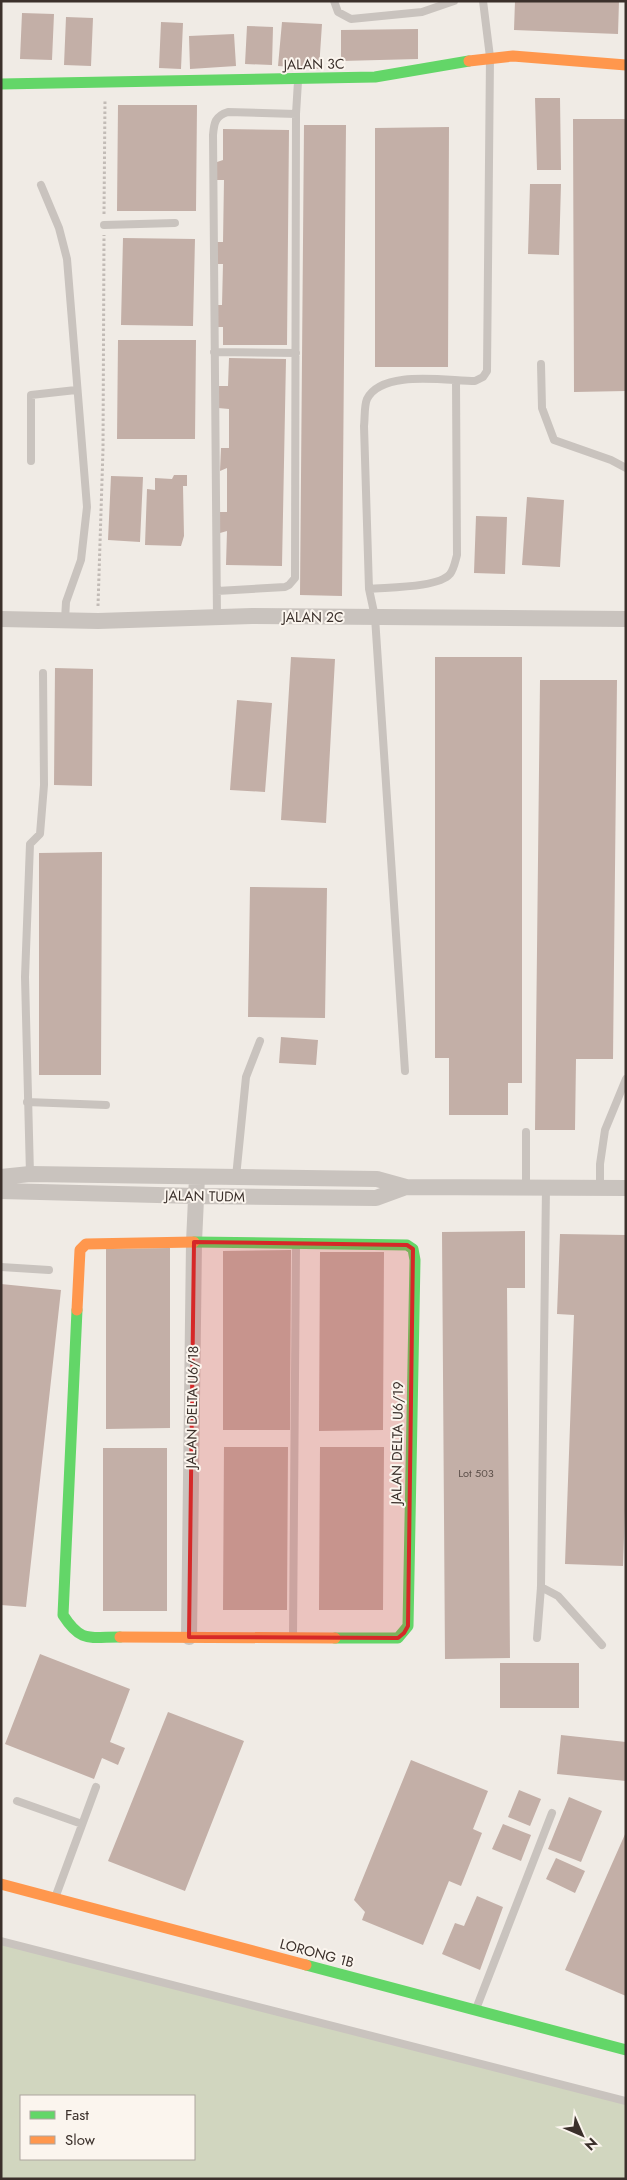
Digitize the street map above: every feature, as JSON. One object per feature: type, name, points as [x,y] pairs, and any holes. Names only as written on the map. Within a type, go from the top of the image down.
[{"type":"street","name":"JALAN 3C","points":[[1,84],[375,77],[490,56],[513,56],[626,65]]},
{"type":"street","name":"JALAN 2C","points":[[1,619],[98,621],[375,617],[626,619]]},
{"type":"street","name":"JALAN TUDM","points":[[1,1177],[30,1174],[377,1179],[406,1187],[626,1188]]},
{"type":"street","name":"JALAN DELTA U6/18","points":[[189,1637],[194,1242],[198,1176]]},
{"type":"street","name":"JALAN TUDM","points":[[1,1191],[376,1198],[406,1187]]},
{"type":"street","points":[[293,1637],[84,1636],[73,1631],[63,1614],[80,1250],[86,1244],[296,1243]]},
{"type":"street","name":"JALAN DELTA U6/19","points":[[293,1637],[398,1638],[404,1634],[408,1626],[416,1260],[414,1249],[407,1244],[296,1243]]},
{"type":"street","name":"LORONG 1B","points":[[1,1884],[626,2050]]},
{"type":"lane","points":[[334,1],[338,12],[351,18],[422,12],[454,1]]},
{"type":"lane","points":[[405,1071],[375,617],[369,589],[364,426],[367,400],[384,383],[409,379],[475,381],[483,377],[487,371],[490,56],[482,1]]},
{"type":"lane","points":[[217,591],[285,587],[289,586],[295,578],[296,114],[298,79]]},
{"type":"lane","points":[[217,618],[213,135],[215,120],[219,115],[228,112],[296,114]]},
{"type":"lane","points":[[41,185],[59,228],[67,259],[76,390],[87,507],[81,560],[66,602],[65,620]]},
{"type":"lane","points":[[104,225],[175,222]]},
{"type":"lane","points":[[214,352],[296,352]]},
{"type":"lane","points":[[541,364],[542,408],[554,440],[593,453],[626,468]]},
{"type":"lane","points":[[369,589],[437,582],[449,575],[455,566],[457,556],[456,381]]},
{"type":"lane","points":[[31,461],[31,395],[76,390]]},
{"type":"lane","points":[[30,1174],[25,976],[30,844],[40,834],[44,785],[43,673]]},
{"type":"lane","points":[[236,1177],[246,1077],[260,1041]]},
{"type":"lane","points":[[600,1188],[600,1164],[605,1130],[626,1079]]},
{"type":"lane","points":[[27,1102],[106,1105]]},
{"type":"lane","points":[[526,1132],[526,1188]]},
{"type":"lane","points":[[537,1638],[541,1587],[546,1187]]},
{"type":"lane","points":[[293,1637],[296,1243]]},
{"type":"lane","points":[[1,1267],[49,1270]]},
{"type":"lane","points":[[541,1587],[558,1596],[602,1645]]},
{"type":"lane","points":[[55,1899],[96,1787]]},
{"type":"lane","points":[[17,1801],[82,1824]]},
{"type":"lane","points":[[476,2010],[552,1812]]},
{"type":"lane","points":[[1,1941],[626,2101]]},
{"type":"path","points":[[98,621],[103,449],[105,82]]},
{"type":"highlighted area","points":[[194,1242],[407,1245],[413,1249],[408,1626],[398,1638],[189,1637]]},
{"type":"green space","points":[[1,1940],[626,2104],[626,2179],[1,2179]]},
{"type":"building","points":[[515,1],[619,1],[618,34],[514,30]]},
{"type":"building","points":[[22,13],[54,14],[52,60],[20,59]]},
{"type":"building","points":[[66,17],[93,18],[91,66],[64,65]]},
{"type":"building","points":[[161,22],[183,23],[181,69],[159,68]]},
{"type":"building","points":[[282,22],[322,24],[319,69],[278,66]]},
{"type":"building","points":[[247,26],[273,27],[272,65],[245,64]]},
{"type":"building","points":[[418,29],[418,59],[341,61],[341,30]]},
{"type":"building","points":[[234,34],[236,66],[190,69],[189,36]]},
{"type":"building","points":[[535,98],[560,98],[561,170],[537,170]]},
{"type":"building","points":[[118,105],[197,105],[196,211],[117,211]]},
{"type":"building","points":[[573,119],[626,119],[626,391],[574,392]]},
{"type":"building","points":[[304,125],[346,125],[342,596],[300,595]]},
{"type":"building","points":[[449,127],[448,367],[375,367],[375,128]]},
{"type":"building","points":[[223,129],[289,130],[287,345],[223,345],[223,327],[216,327],[216,305],[222,305],[223,264],[217,264],[217,242],[223,242],[224,180],[217,180],[217,162],[223,160]]},
{"type":"building","points":[[530,184],[561,184],[559,255],[528,254]]},
{"type":"building","points":[[123,238],[195,239],[193,326],[121,325]]},
{"type":"building","points":[[118,340],[196,340],[195,439],[117,439]]},
{"type":"building","points":[[229,358],[286,359],[282,566],[226,565],[227,531],[220,533],[220,512],[227,512],[227,468],[220,471],[221,448],[229,448],[229,409],[218,408],[218,386],[228,386]]},
{"type":"building","points":[[174,475],[187,475],[187,486],[183,486],[184,536],[181,546],[145,545],[147,489],[155,490],[155,478],[172,479]]},
{"type":"building","points":[[111,476],[143,477],[140,542],[108,540]]},
{"type":"building","points":[[527,497],[564,500],[560,567],[522,565]]},
{"type":"building","points":[[476,516],[507,517],[505,574],[474,573]]},
{"type":"building","points":[[291,657],[335,659],[326,823],[281,820]]},
{"type":"building","points":[[435,657],[522,657],[522,1083],[508,1083],[508,1115],[449,1115],[449,1058],[435,1058]]},
{"type":"building","points":[[55,668],[93,669],[92,786],[54,785]]},
{"type":"building","points":[[540,680],[617,680],[613,1059],[576,1059],[575,1130],[535,1130]]},
{"type":"building","points":[[237,700],[272,703],[265,792],[230,790]]},
{"type":"building","points":[[102,852],[101,1075],[39,1075],[39,853]]},
{"type":"building","points":[[250,887],[327,888],[325,1018],[248,1017]]},
{"type":"building","points":[[281,1037],[318,1040],[316,1065],[279,1063]]},
{"type":"building","points":[[525,1231],[525,1288],[507,1288],[510,1658],[445,1659],[442,1232]]},
{"type":"building","points":[[560,1234],[626,1235],[626,1481],[623,1566],[565,1564],[574,1315],[557,1314]]},
{"type":"building","points":[[170,1248],[170,1428],[106,1429],[106,1249]]},
{"type":"building","points":[[291,1250],[290,1430],[223,1430],[223,1251]]},
{"type":"building","points":[[320,1252],[384,1252],[383,1430],[319,1431]]},
{"type":"building","points":[[1,1284],[61,1290],[26,1607],[1,1605]]},
{"type":"building","points":[[224,1447],[288,1447],[287,1610],[223,1610]]},
{"type":"building","points":[[320,1447],[384,1447],[383,1610],[319,1610]]},
{"type":"building","points":[[103,1448],[167,1448],[167,1611],[103,1611]]},
{"type":"building","points":[[40,1654],[130,1689],[110,1742],[125,1748],[118,1765],[102,1758],[94,1779],[5,1744]]},
{"type":"building","points":[[500,1663],[579,1663],[579,1708],[500,1708]]},
{"type":"building","points":[[168,1712],[244,1741],[185,1891],[108,1861]]},
{"type":"building","points":[[561,1735],[626,1742],[626,1781],[557,1774]]},
{"type":"building","points":[[411,1760],[488,1791],[473,1829],[482,1833],[461,1886],[449,1881],[423,1945],[362,1920],[365,1912],[354,1900]]},
{"type":"building","points":[[519,1790],[541,1799],[530,1826],[508,1817]]},
{"type":"building","points":[[569,1797],[602,1811],[581,1862],[548,1849]]},
{"type":"building","points":[[503,1824],[531,1835],[521,1861],[492,1849]]},
{"type":"building","points":[[626,1832],[626,1996],[565,1970]]},
{"type":"building","points":[[556,1858],[585,1871],[575,1893],[546,1879]]},
{"type":"building","points":[[477,1896],[503,1907],[480,1970],[442,1954],[455,1923],[464,1926]]},
{"type":"traffic: fast","points":[[1,84],[375,77],[469,61]]},
{"type":"traffic: fast","points":[[194,1242],[407,1245],[413,1249],[415,1260],[408,1626],[398,1638],[335,1638]]},
{"type":"traffic: fast","points":[[77,1310],[63,1615],[69,1624],[81,1634],[93,1637],[120,1637]]},
{"type":"traffic: fast","points":[[306,1965],[626,2050]]},
{"type":"traffic: slow","points":[[469,61],[513,56],[626,65]]},
{"type":"traffic: slow","points":[[77,1310],[80,1250],[86,1244],[194,1242]]},
{"type":"traffic: slow","points":[[120,1637],[335,1638]]},
{"type":"traffic: slow","points":[[1,1884],[306,1965]]}]
